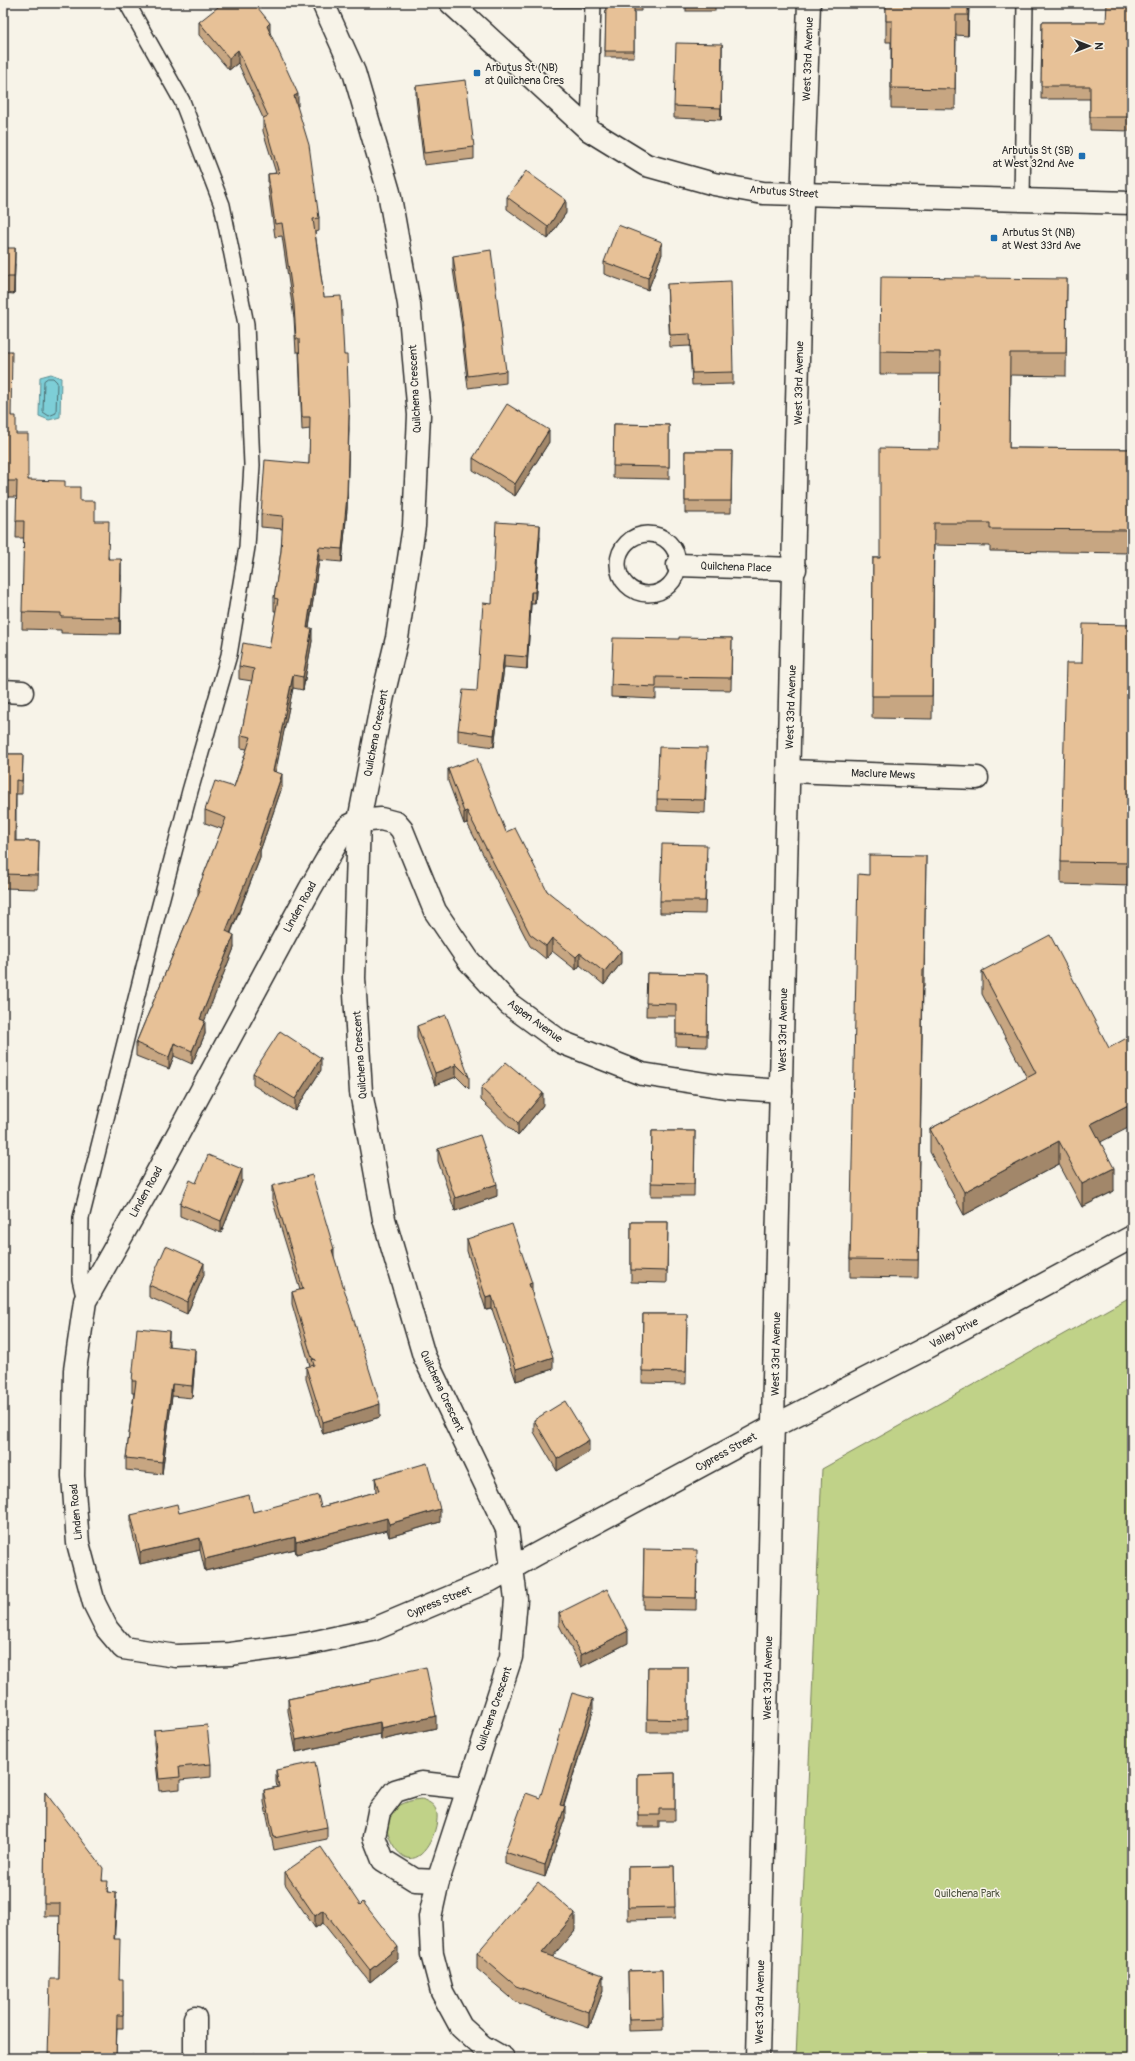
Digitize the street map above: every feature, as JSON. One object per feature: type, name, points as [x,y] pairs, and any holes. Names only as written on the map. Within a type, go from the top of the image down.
[{"type":"street","name":"Quilchena Crescent","points":[[323,3],[354,72],[389,192],[409,304],[419,415],[412,541],[398,638],[383,696],[359,821],[354,978],[360,1076],[384,1219],[424,1356],[507,1529],[516,1604],[511,1657],[467,1788],[438,1881],[430,1917],[432,1954],[442,1992],[461,2027],[482,2046],[503,2058]]},
{"type":"street","name":"Arbutus Street","points":[[451,3],[589,130],[646,165],[714,184],[763,193],[1132,204]]},
{"type":"street","name":"West 33rd Avenue","points":[[758,2058],[803,194],[809,3]]},
{"type":"street","name":"Quilchena Place","points":[[678,565],[795,569]]},
{"type":"street","name":"Maclure Mews","points":[[789,771],[977,778]]},
{"type":"street","name":"Aspen Avenue","points":[[359,821],[381,819],[396,823],[402,830],[435,910],[470,961],[509,1004],[561,1042],[642,1074],[738,1088],[781,1091]]},
{"type":"street","name":"Linden Road","points":[[94,1603],[78,1543],[73,1476],[75,1370],[85,1301],[151,1184],[314,882],[341,835],[349,826],[359,821]]},
{"type":"street","name":"Valley Drive","points":[[774,1426],[928,1347],[1132,1237]]},
{"type":"street","name":"Cypress Street","points":[[94,1603],[107,1629],[124,1648],[176,1656],[230,1654],[306,1644],[372,1630],[491,1580],[774,1426]]},
{"type":"street","points":[[438,1881],[415,1880],[382,1860],[374,1837],[379,1812],[395,1791],[421,1783],[467,1788]]},
{"type":"street","points":[[195,2018],[195,2058]]},
{"type":"lane","points":[[85,1301],[80,1279],[81,1218],[154,924],[229,655],[247,547],[252,465],[246,324],[222,205],[182,101],[127,3]]},
{"type":"lane","points":[[589,130],[593,3]]},
{"type":"lane","points":[[1022,200],[1024,3]]},
{"type":"green space","name":"Quilchena Park","points":[[1132,1296],[1132,2058],[796,2058],[822,1469]]},
{"type":"green space","points":[[422,1799],[432,1804],[436,1810],[436,1828],[426,1849],[419,1856],[410,1859],[401,1855],[392,1843],[388,1834],[388,1818],[397,1807],[404,1803]]},
{"type":"water","points":[[51,374],[61,378],[60,417],[49,420],[39,416],[40,377]]},
{"type":"building","points":[[223,3],[254,3],[270,23],[267,26],[298,94],[294,96],[309,145],[319,218],[313,219],[324,297],[341,296],[344,355],[347,355],[349,415],[347,496],[342,549],[319,547],[307,628],[312,628],[303,677],[293,675],[273,771],[282,774],[258,845],[260,846],[226,931],[234,935],[200,1019],[205,1021],[192,1051],[174,1043],[169,1057],[136,1043],[200,890],[198,889],[226,818],[205,810],[215,781],[234,787],[251,737],[241,735],[254,669],[239,666],[243,643],[269,648],[278,599],[274,598],[281,551],[283,516],[261,514],[265,460],[309,464],[310,417],[302,417],[299,339],[296,339],[294,305],[282,223],[275,224],[268,174],[279,173],[263,118],[268,116],[238,50],[229,58],[199,22]]},
{"type":"building","points":[[606,3],[641,3],[641,5],[634,5],[634,51],[605,51]]},
{"type":"building","points":[[886,3],[968,3],[968,15],[956,15],[955,89],[891,88],[892,21],[886,21]]},
{"type":"building","points":[[1107,3],[1132,3],[1132,117],[1090,117],[1090,86],[1041,86],[1042,22],[1106,22]]},
{"type":"building","points":[[676,43],[722,44],[721,108],[674,106]]},
{"type":"building","points":[[466,80],[474,147],[424,153],[416,86]]},
{"type":"building","points":[[526,171],[566,200],[548,227],[507,197]]},
{"type":"building","points":[[618,225],[662,242],[648,278],[604,262]]},
{"type":"building","points":[[3,248],[15,248],[14,277],[3,277]]},
{"type":"building","points":[[491,250],[506,371],[468,376],[463,326],[453,256]]},
{"type":"building","points":[[881,277],[1067,279],[1066,353],[1010,353],[1009,448],[1132,449],[1132,530],[990,529],[990,523],[934,523],[932,696],[872,696],[873,558],[880,558],[880,448],[939,449],[940,352],[880,351]]},
{"type":"building","points":[[731,281],[733,372],[692,373],[690,334],[670,335],[667,284]]},
{"type":"building","points":[[3,351],[12,351],[11,416],[16,416],[16,434],[28,434],[28,480],[65,481],[65,487],[80,487],[80,501],[95,501],[95,521],[109,521],[108,559],[121,559],[120,618],[61,617],[61,613],[22,612],[24,521],[16,521],[17,481],[3,481]]},
{"type":"building","points":[[507,404],[549,430],[515,484],[473,458]]},
{"type":"building","points":[[614,424],[669,425],[669,467],[613,466]]},
{"type":"building","points":[[685,451],[732,451],[731,501],[685,501]]},
{"type":"building","points":[[496,522],[540,525],[535,592],[531,592],[527,657],[504,655],[494,735],[458,730],[463,690],[477,691],[483,603],[492,604]]},
{"type":"building","points":[[1083,624],[1132,625],[1131,863],[1061,862],[1066,663],[1082,663]]},
{"type":"building","points":[[679,637],[732,638],[731,678],[656,677],[656,687],[611,685],[613,638],[679,639]]},
{"type":"building","points":[[659,747],[707,748],[705,800],[657,799]]},
{"type":"building","points":[[3,754],[23,754],[22,781],[16,780],[15,841],[39,841],[38,875],[3,874]]},
{"type":"building","points":[[477,758],[506,832],[515,828],[547,891],[621,951],[604,972],[580,953],[576,957],[552,938],[546,946],[530,934],[467,811],[464,812],[448,769]]},
{"type":"building","points":[[662,844],[707,845],[705,901],[660,901]]},
{"type":"building","points":[[869,855],[926,856],[918,1260],[850,1259],[858,874],[869,875]]},
{"type":"building","points":[[1050,935],[1109,1048],[1132,1035],[1132,1103],[1091,1124],[1114,1168],[1082,1184],[1059,1141],[964,1192],[930,1129],[1036,1073],[982,971]]},
{"type":"building","points":[[647,973],[708,974],[707,1035],[676,1034],[676,1004],[646,1003]]},
{"type":"building","points":[[446,1015],[469,1077],[455,1063],[456,1065],[435,1073],[417,1026]]},
{"type":"building","points":[[280,1031],[321,1058],[295,1099],[253,1073]]},
{"type":"building","points":[[506,1062],[543,1093],[518,1123],[481,1088]]},
{"type":"building","points":[[652,1131],[695,1131],[694,1184],[651,1183]]},
{"type":"building","points":[[480,1135],[497,1184],[455,1198],[438,1149]]},
{"type":"building","points":[[208,1155],[242,1169],[221,1221],[180,1204],[190,1180],[196,1183]]},
{"type":"building","points":[[312,1175],[334,1249],[332,1250],[380,1404],[323,1422],[306,1367],[314,1365],[312,1359],[316,1360],[312,1358],[292,1292],[303,1289],[272,1186]]},
{"type":"building","points":[[631,1222],[668,1222],[667,1271],[631,1270]]},
{"type":"building","points":[[512,1224],[532,1283],[529,1284],[553,1357],[516,1369],[492,1296],[486,1298],[467,1239]]},
{"type":"building","points":[[166,1246],[204,1263],[187,1302],[149,1285]]},
{"type":"building","points":[[643,1314],[687,1314],[686,1372],[642,1371]]},
{"type":"building","points":[[137,1328],[169,1331],[168,1346],[195,1349],[192,1386],[172,1384],[162,1462],[126,1458],[136,1381],[132,1381]]},
{"type":"building","points":[[565,1401],[589,1440],[557,1459],[534,1420]]},
{"type":"building","points":[[427,1463],[440,1509],[389,1524],[387,1518],[296,1542],[295,1537],[205,1559],[200,1538],[140,1552],[131,1515],[177,1504],[179,1513],[249,1495],[253,1512],[318,1495],[321,1507],[379,1491],[375,1478]]},
{"type":"building","points":[[644,1549],[697,1550],[696,1598],[643,1597]]},
{"type":"building","points":[[607,1589],[628,1631],[581,1655],[559,1613]]},
{"type":"building","points":[[426,1667],[436,1716],[381,1728],[380,1722],[296,1740],[288,1699],[371,1682],[371,1679]]},
{"type":"building","points":[[648,1667],[688,1667],[688,1720],[647,1719]]},
{"type":"building","points":[[572,1693],[593,1699],[560,1805],[565,1806],[545,1865],[505,1852],[526,1793],[540,1798]]},
{"type":"building","points":[[207,1725],[211,1764],[179,1767],[180,1777],[159,1779],[154,1730]]},
{"type":"building","points":[[315,1762],[327,1827],[274,1838],[264,1790],[279,1787],[276,1770]]},
{"type":"building","points":[[675,1773],[675,1809],[659,1809],[659,1815],[638,1815],[638,1774]]},
{"type":"building","points":[[45,1792],[103,1868],[102,1881],[108,1881],[107,1892],[116,1893],[114,1939],[120,1939],[119,1980],[123,1980],[123,2015],[117,2015],[116,2058],[48,2058],[50,1979],[59,1979],[60,1903],[44,1903]]},
{"type":"building","points":[[321,1847],[360,1905],[363,1902],[398,1947],[370,1970],[323,1910],[315,1916],[285,1872]]},
{"type":"building","points":[[674,1866],[675,1907],[628,1908],[628,1867]]},
{"type":"building","points":[[538,1882],[575,1914],[542,1953],[603,1975],[589,2012],[516,1986],[477,1953]]},
{"type":"building","points":[[662,1970],[663,2018],[629,2019],[628,1971]]},
{"type":"building","points":[[249,2054],[291,2055],[291,2058],[249,2058]]},
{"type":"place","name":"Arbutus St (NB) at Quilchena Cres","points":[[477,73]]},
{"type":"place","name":"Arbutus St (SB) at West 32nd Ave","points":[[1082,156]]},
{"type":"place","name":"Arbutus St (NB) at West 33rd Ave","points":[[994,238]]}]
